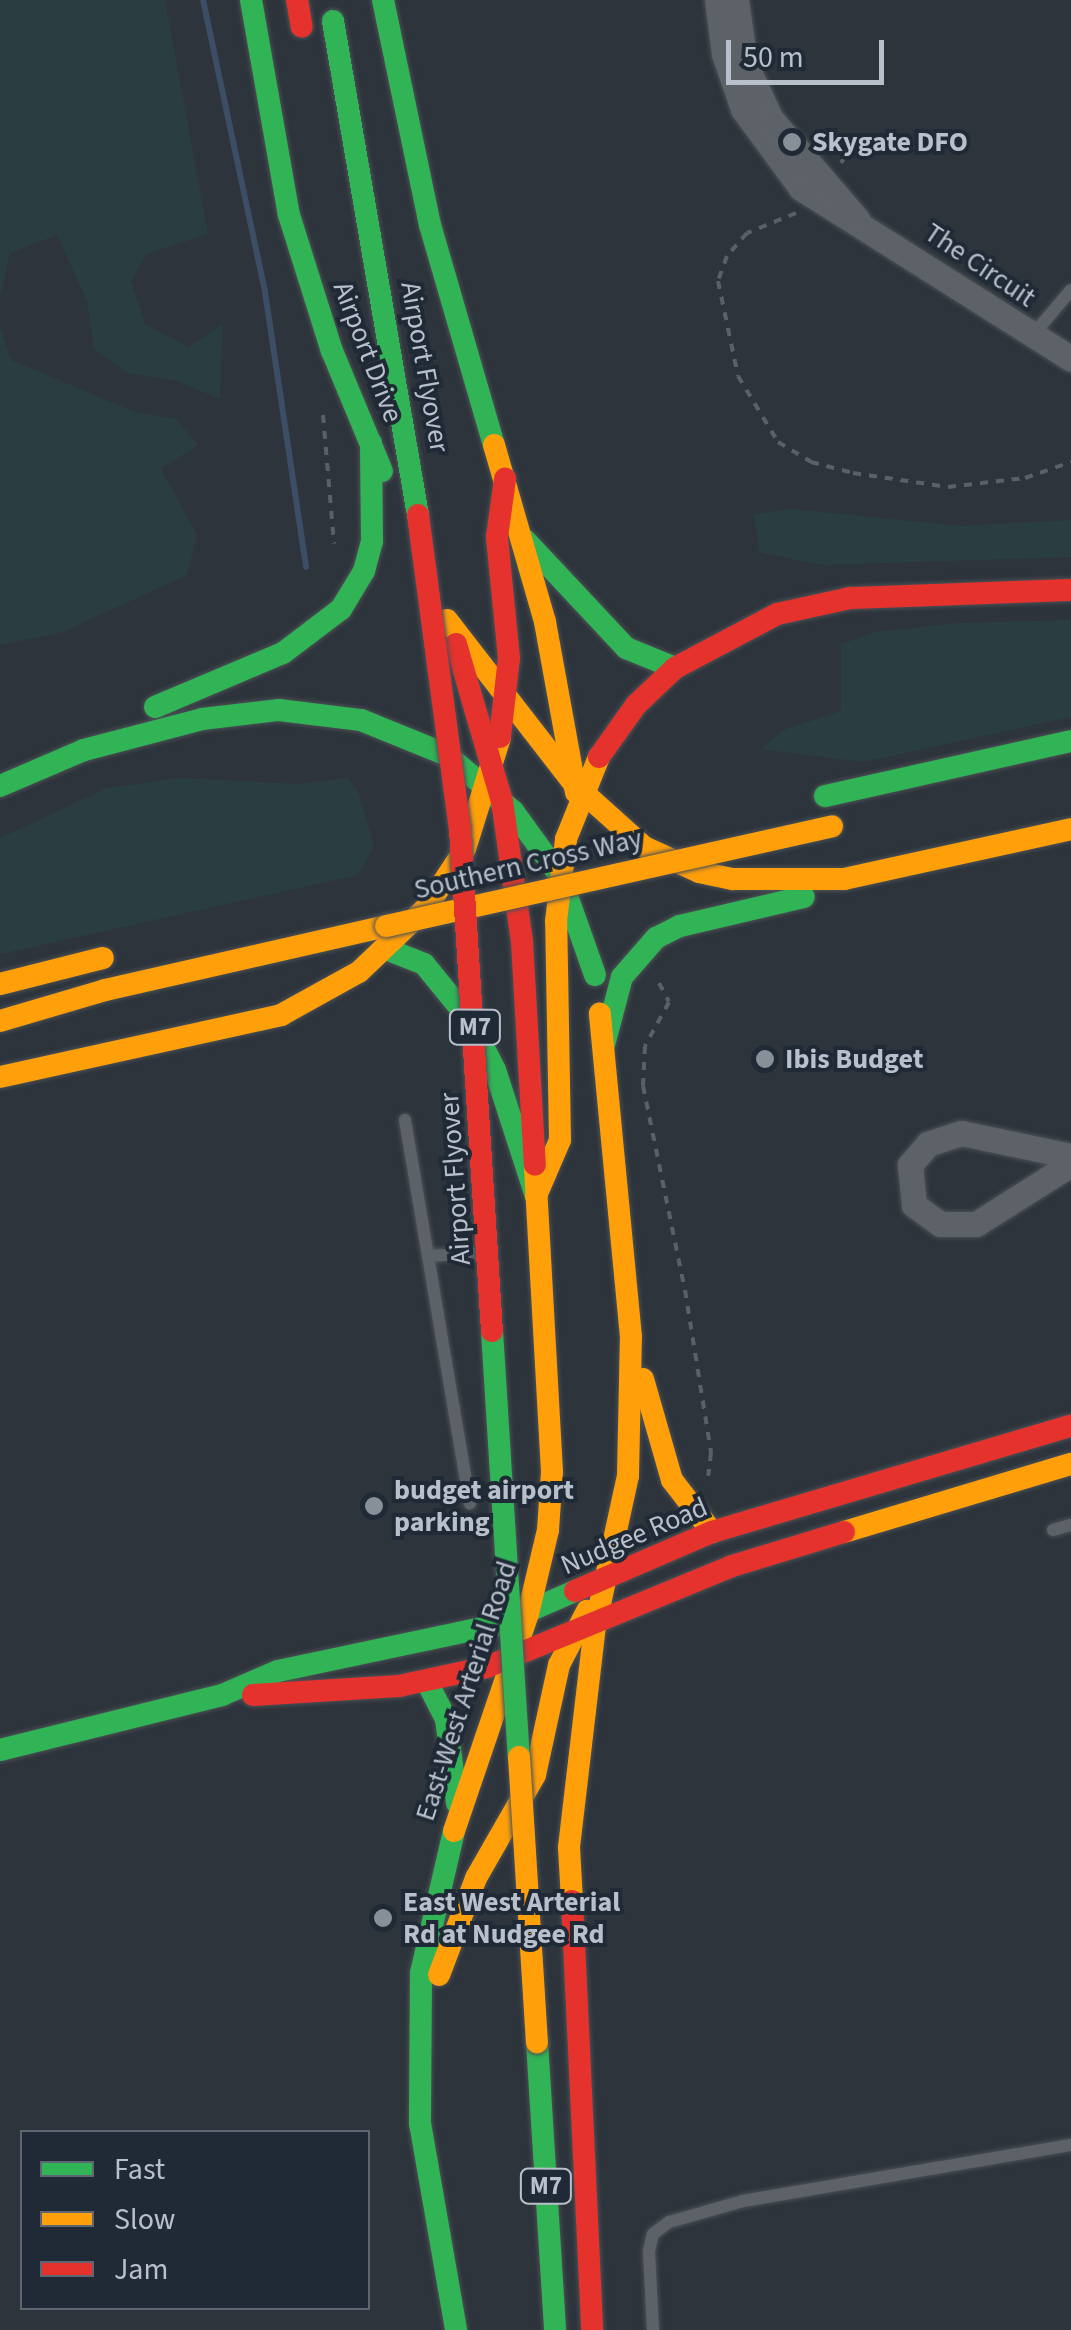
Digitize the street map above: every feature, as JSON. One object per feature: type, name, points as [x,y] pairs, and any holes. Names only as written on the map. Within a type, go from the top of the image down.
[{"type":"main road","name":"Airport Drive","points":[[251,0],[289,215],[327,337],[447,620],[494,786],[515,886]]},
{"type":"main road","points":[[297,0],[304,36]]},
{"type":"main road","points":[[383,0],[430,225],[525,540],[578,793],[632,1337],[628,1476],[595,1627],[568,1879],[592,2330]]},
{"type":"main road","name":"Airport Flyover","points":[[331,10],[412,468],[460,830],[555,2330]]},
{"type":"main road","points":[[362,360],[395,561]]},
{"type":"main road","points":[[84,750],[134,716],[283,653],[331,620],[368,560],[371,444]]},
{"type":"main road","points":[[0,1076],[140,1042],[258,1023],[334,990],[386,949],[454,869],[494,786],[506,695],[508,617],[498,537],[505,479]]},
{"type":"main road","points":[[525,540],[626,648],[675,668]]},
{"type":"main road","points":[[536,1196],[560,1140],[560,876],[578,793],[615,732],[675,668],[746,627],[812,605],[923,594],[1071,590]]},
{"type":"main road","points":[[447,620],[578,793],[644,847],[699,872],[734,879],[844,879]]},
{"type":"main road","points":[[416,710],[422,765]]},
{"type":"main road","points":[[0,786],[84,750],[217,716],[310,711],[417,738],[494,786],[560,876],[595,975]]},
{"type":"main road","points":[[816,799],[1071,742]]},
{"type":"main road","name":"Southern Cross Way","points":[[0,1021],[270,952],[841,824]]},
{"type":"main road","points":[[604,1046],[616,990],[636,956],[680,926],[782,907],[844,879],[1071,830]]},
{"type":"main road","name":"Southern Cross Way","points":[[399,892],[670,831]]},
{"type":"main road","name":"M7","points":[[433,856],[445,1036]]},
{"type":"main road","name":"East-West Arterial Road","points":[[456,2330],[425,2173],[418,2002],[430,1920],[458,1812],[528,1614],[548,1530],[552,1472],[534,1251],[536,1196],[515,886]]},
{"type":"main road","points":[[386,949],[424,964],[469,1019],[495,1070],[536,1196]]},
{"type":"main road","points":[[0,984],[130,952]]},
{"type":"main road","name":"Airport Flyover","points":[[458,1232],[460,1270]]},
{"type":"main road","points":[[462,1308],[473,1512]]},
{"type":"main road","points":[[632,1337],[679,1496],[712,1532]]},
{"type":"main road","name":"Nudgee Road","points":[[0,1750],[222,1695],[278,1671],[429,1643],[528,1614],[712,1532],[1071,1426]]},
{"type":"main road","name":"Nudgee Road","points":[[222,1695],[427,1682],[512,1658],[595,1627],[732,1566],[1071,1464]]},
{"type":"main road","points":[[418,2002],[446,1966],[476,1878],[536,1775],[571,1636],[609,1576]]},
{"type":"main road","points":[[481,1598],[498,1889]]},
{"type":"main road","points":[[427,1682],[446,1720],[458,1812]]},
{"type":"street","name":"The Circuit","points":[[716,0],[730,74],[762,144],[800,188],[826,208],[858,219]]},
{"type":"street","name":"The Circuit","points":[[736,0],[746,63],[771,120],[858,219],[1071,358]]},
{"type":"street","points":[[1071,1156],[960,1133],[928,1144],[910,1165],[914,1205],[940,1224],[976,1224],[1071,1164]]},
{"type":"lane","points":[[1032,336],[1071,290]]},
{"type":"lane","points":[[406,1120],[473,1512]]},
{"type":"lane","points":[[428,1256],[496,1252]]},
{"type":"lane","points":[[1053,1530],[1071,1526]]},
{"type":"lane","points":[[653,2330],[650,2251],[654,2234],[669,2222],[743,2201],[1071,2145]]},
{"type":"path","points":[[832,175],[852,146]]},
{"type":"path","points":[[804,211],[747,233],[732,248],[718,281],[738,376],[750,404],[778,442],[812,462],[854,473],[948,487],[1025,478],[1071,462]]},
{"type":"path","points":[[636,956],[669,1002],[645,1046],[643,1086],[681,1266],[712,1467],[679,1496]]},
{"type":"green space","points":[[0,0],[165,0],[208,234],[147,254],[131,281],[145,324],[188,347],[223,324],[220,399],[177,381],[127,373],[94,349],[87,301],[57,235],[10,253],[0,297]]},
{"type":"green space","points":[[0,326],[11,360],[135,412],[176,419],[198,445],[161,469],[197,535],[187,575],[63,632],[0,645]]},
{"type":"green space","points":[[791,509],[959,526],[1071,520],[1071,557],[821,565],[759,552],[754,514]]},
{"type":"green space","points":[[1071,620],[1071,717],[863,762],[761,749],[783,730],[841,711],[841,644],[876,632],[958,623]]},
{"type":"green space","points":[[180,778],[298,784],[347,778],[358,791],[374,847],[358,875],[0,954],[0,838],[107,788]]},
{"type":"waterway","points":[[203,0],[265,292],[306,567]]},
{"type":"traffic: fast","points":[[251,0],[289,215],[332,351],[382,471]]},
{"type":"traffic: fast","points":[[383,0],[430,225],[494,445]]},
{"type":"traffic: fast","points":[[333,21],[418,515]]},
{"type":"traffic: fast","points":[[155,707],[283,653],[341,609],[364,571],[372,541],[371,443]]},
{"type":"traffic: fast","points":[[525,540],[626,648],[675,668]]},
{"type":"traffic: fast","points":[[0,786],[84,750],[202,719],[279,710],[361,720],[447,755],[513,811],[560,876],[595,975]]},
{"type":"traffic: fast","points":[[825,796],[1071,741]]},
{"type":"traffic: fast","points":[[604,1045],[622,977],[656,938],[680,926],[804,897]]},
{"type":"traffic: fast","points":[[386,949],[424,964],[469,1019],[495,1070],[536,1196]]},
{"type":"traffic: fast","points":[[492,1331],[519,1757]]},
{"type":"traffic: fast","points":[[0,1750],[222,1695],[278,1671],[497,1625],[575,1591]]},
{"type":"traffic: fast","points":[[427,1682],[446,1719],[457,1803]]},
{"type":"traffic: fast","points":[[454,1831],[421,1973],[420,2123],[456,2330]]},
{"type":"traffic: fast","points":[[537,2042],[555,2330]]},
{"type":"traffic: slow","points":[[494,445],[545,622],[576,792]]},
{"type":"traffic: slow","points":[[447,620],[575,785],[644,847],[699,872],[733,879],[844,879],[1071,829]]},
{"type":"traffic: slow","points":[[0,1077],[281,1015],[359,972],[427,907],[465,849],[500,737]]},
{"type":"traffic: slow","points":[[536,1196],[560,1140],[556,921],[566,839],[599,757]]},
{"type":"traffic: slow","points":[[386,926],[832,826]]},
{"type":"traffic: slow","points":[[0,1021],[105,990],[386,926]]},
{"type":"traffic: slow","points":[[0,984],[103,958]]},
{"type":"traffic: slow","points":[[572,1901],[569,1847],[595,1627],[628,1476],[631,1337],[600,1013]]},
{"type":"traffic: slow","points":[[454,1831],[528,1614],[548,1530],[552,1472],[535,1165]]},
{"type":"traffic: slow","points":[[643,1379],[672,1480],[712,1532]]},
{"type":"traffic: slow","points":[[844,1532],[1071,1464]]},
{"type":"traffic: slow","points":[[439,1975],[476,1878],[535,1775],[559,1665],[587,1611]]},
{"type":"traffic: slow","points":[[519,1757],[537,2042]]},
{"type":"traffic: jam","points":[[297,0],[302,27]]},
{"type":"traffic: jam","points":[[500,737],[509,658],[497,537],[505,479]]},
{"type":"traffic: jam","points":[[418,515],[460,830],[492,1331]]},
{"type":"traffic: jam","points":[[599,757],[636,705],[675,668],[777,614],[850,598],[1071,590]]},
{"type":"traffic: jam","points":[[456,644],[502,801],[522,942],[535,1165]]},
{"type":"traffic: jam","points":[[575,1591],[712,1532],[1071,1426]]},
{"type":"traffic: jam","points":[[253,1695],[399,1686],[487,1667],[732,1566],[844,1532]]},
{"type":"traffic: jam","points":[[572,1901],[592,2330]]},
{"type":"place","name":"Skygate DFO","points":[[792,142]]},
{"type":"place","name":"Ibis Budget","points":[[765,1059]]},
{"type":"place","name":"budget airport parking","points":[[374,1506]]},
{"type":"place","name":"East West Arterial Rd at Nudgee Rd","points":[[383,1918]]}]
